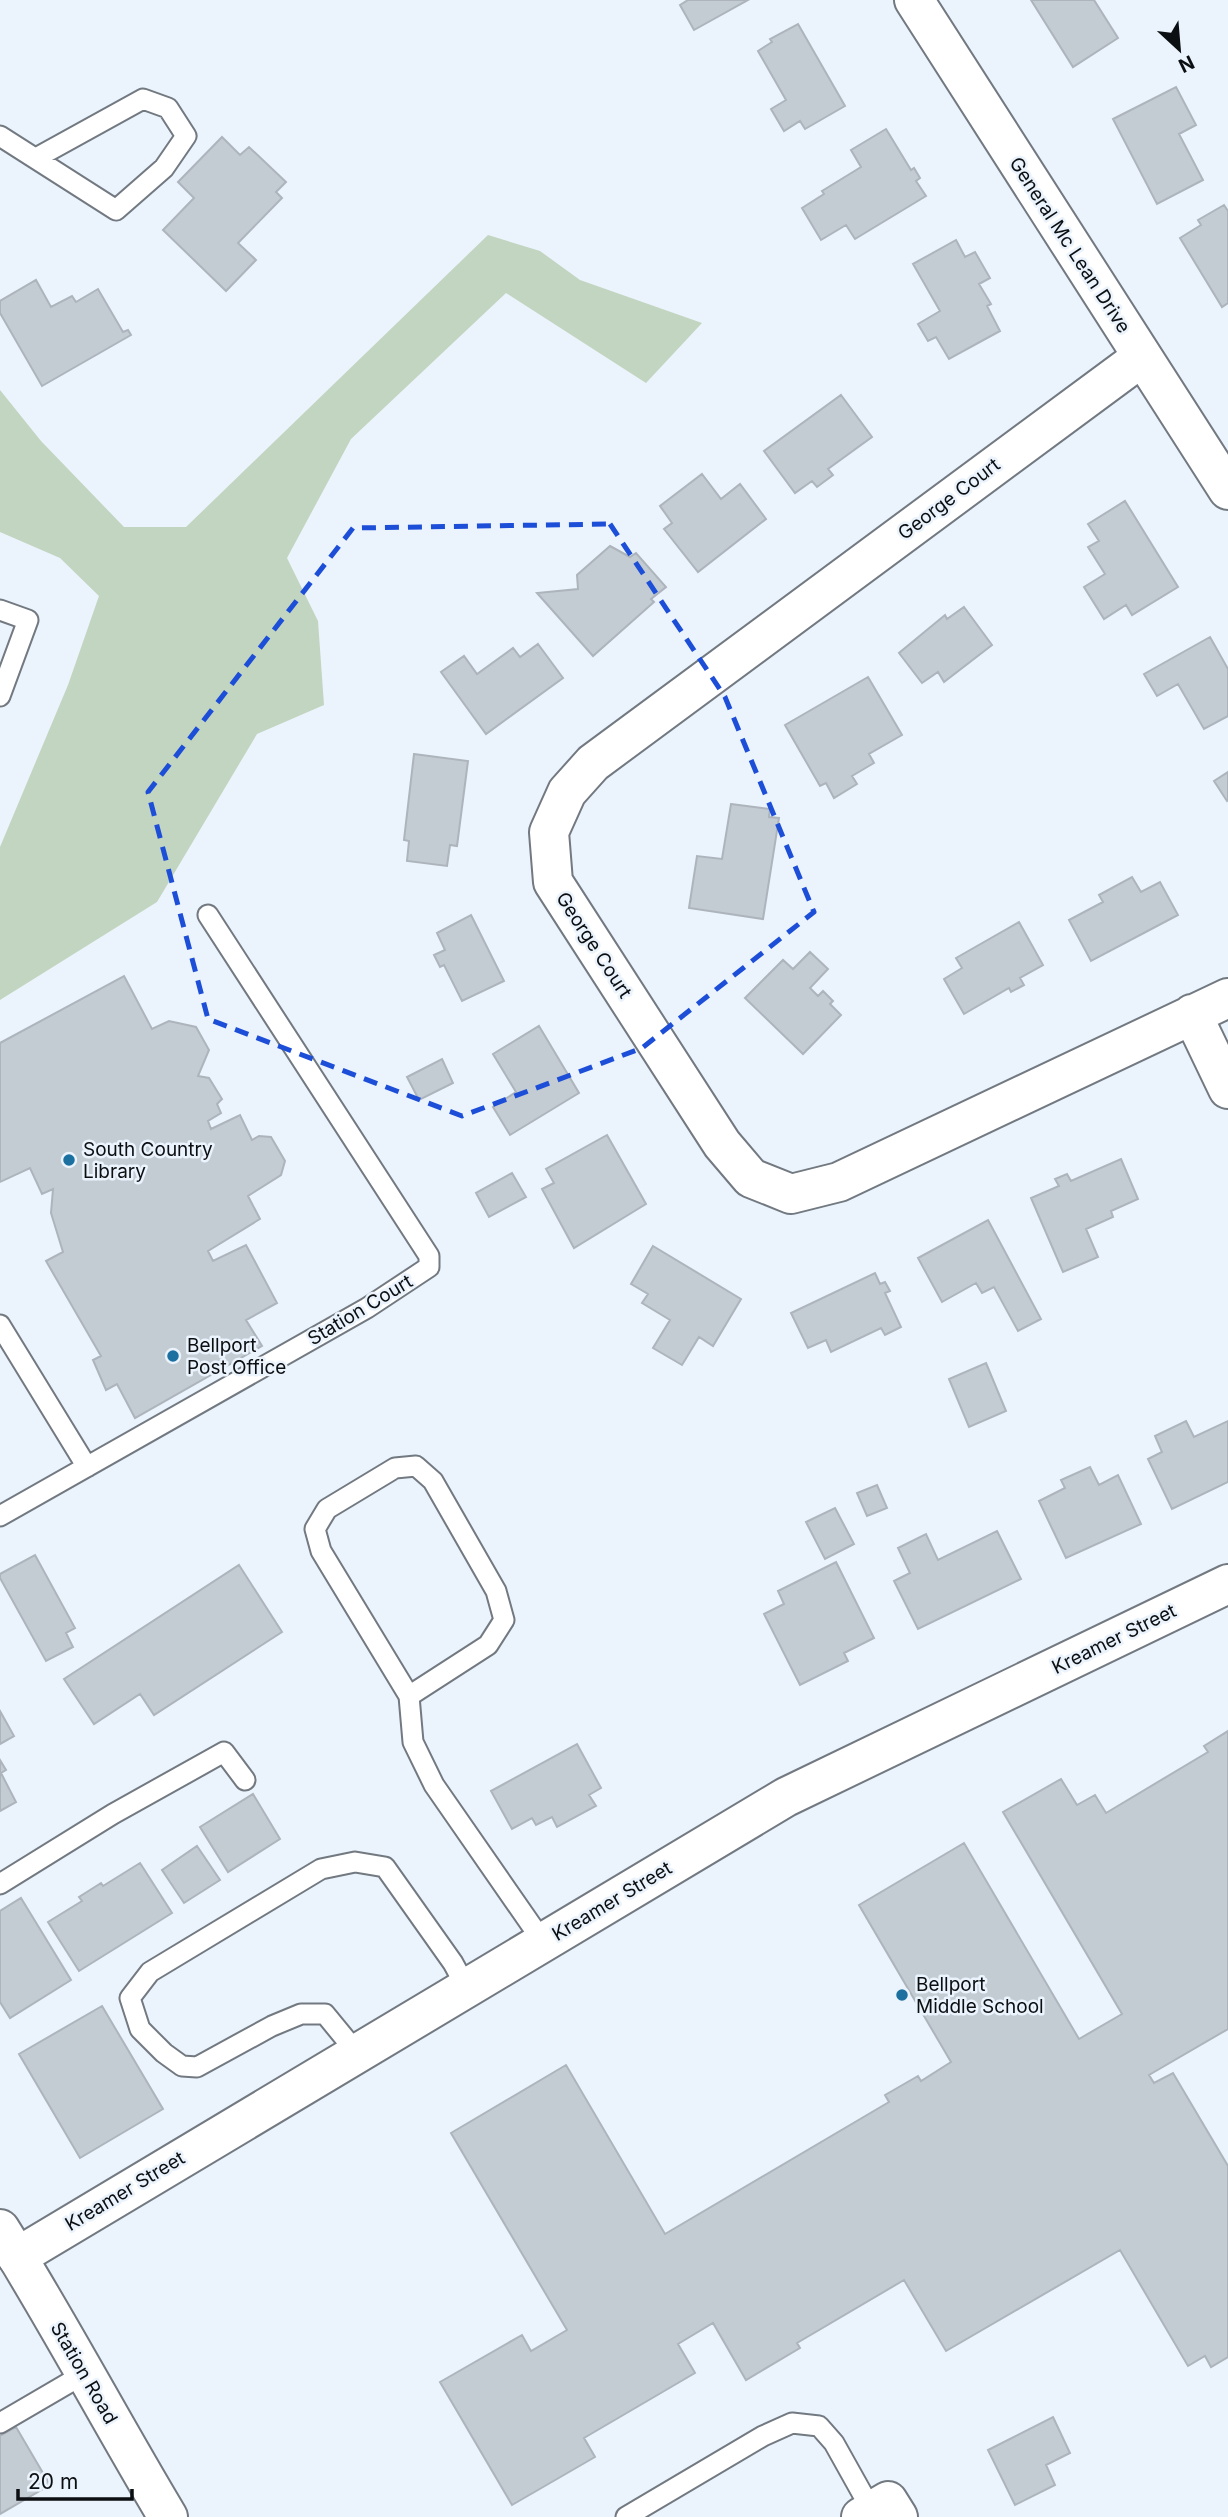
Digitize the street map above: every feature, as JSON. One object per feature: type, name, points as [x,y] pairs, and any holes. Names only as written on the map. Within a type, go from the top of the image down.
[{"type":"street","name":"General Mc Lean Drive","points":[[914,0],[1228,490]]},
{"type":"street","name":"George Court","points":[[1142,357],[593,763],[567,792],[550,832],[553,882],[722,1144],[751,1178],[791,1194],[839,1182],[1192,1014]]},
{"type":"street","points":[[1228,998],[1192,1014],[1228,1089]]},
{"type":"street","name":"Kreamer Street","points":[[9,2243],[357,2053],[786,1797],[1228,1584]]},
{"type":"street","name":"Station Road","points":[[9,2243],[168,2517]]},
{"type":"lane","points":[[0,136],[116,211],[164,168],[186,136],[168,108],[143,99],[36,158]]},
{"type":"lane","points":[[0,610],[28,620],[0,696]]},
{"type":"lane","name":"Station Court","points":[[0,1516],[367,1308],[429,1267],[429,1256],[208,915]]},
{"type":"lane","points":[[0,1325],[87,1467]]},
{"type":"lane","points":[[409,1696],[488,1645],[504,1620],[496,1591],[433,1481],[416,1466],[395,1468],[327,1509],[315,1529],[321,1551],[409,1696],[413,1742],[434,1785],[543,1942]]},
{"type":"lane","points":[[0,1884],[113,1814],[224,1752],[245,1780]]},
{"type":"lane","points":[[357,2053],[325,2014],[301,2014],[272,2026],[197,2067],[182,2066],[164,2053],[140,2029],[130,1998],[150,1972],[321,1869],[355,1861],[385,1867],[467,1987]]},
{"type":"lane","points":[[0,2423],[84,2374]]},
{"type":"lane","points":[[626,2517],[763,2436],[792,2423],[819,2426],[834,2443],[877,2515]]},
{"type":"highlighted area","points":[[610,524],[725,697],[814,912],[642,1048],[462,1116],[208,1019],[148,792],[353,528]]},
{"type":"green space","points":[[488,235],[540,251],[580,280],[702,323],[646,383],[506,293],[351,439],[287,558],[318,621],[324,705],[257,734],[157,902],[0,1000],[0,847],[68,685],[99,596],[60,558],[0,532],[0,390],[41,441],[124,527],[186,527]]},
{"type":"building","points":[[688,0],[748,0],[694,30],[680,5]]},
{"type":"building","points":[[1031,0],[1094,0],[1118,38],[1073,67]]},
{"type":"building","points":[[798,24],[845,106],[805,129],[800,121],[784,131],[771,109],[786,100],[758,51],[772,42],[770,39]]},
{"type":"building","points":[[1176,87],[1196,125],[1179,134],[1203,180],[1157,204],[1113,119]]},
{"type":"building","points":[[886,129],[911,170],[914,168],[920,178],[916,181],[926,196],[855,239],[846,225],[821,240],[802,208],[824,194],[822,191],[861,167],[851,150]]},
{"type":"building","points":[[222,137],[240,155],[249,147],[286,182],[276,192],[282,198],[238,243],[256,260],[226,291],[163,230],[194,198],[178,182]]},
{"type":"building","points":[[1224,205],[1228,211],[1228,303],[1222,307],[1180,238],[1201,225],[1198,220]]},
{"type":"building","points":[[956,240],[965,257],[975,252],[990,278],[979,284],[991,304],[987,306],[1000,331],[949,359],[936,337],[928,341],[918,324],[940,311],[913,264]]},
{"type":"building","points":[[36,280],[51,307],[72,296],[76,302],[98,289],[123,332],[128,330],[131,335],[42,386],[0,313],[0,301]]},
{"type":"building","points":[[841,395],[872,437],[828,469],[833,475],[817,487],[812,481],[795,493],[764,451]]},
{"type":"building","points":[[702,474],[721,499],[740,484],[766,519],[698,572],[664,529],[672,523],[660,506]]},
{"type":"building","points":[[1125,501],[1178,587],[1132,615],[1126,605],[1104,619],[1084,587],[1105,574],[1088,547],[1099,541],[1088,524]]},
{"type":"building","points":[[610,546],[630,557],[636,553],[666,587],[651,599],[654,602],[593,656],[537,593],[578,589],[577,575]]},
{"type":"building","points":[[964,607],[992,645],[944,682],[938,672],[922,683],[899,653],[945,615],[947,619]]},
{"type":"building","points":[[1210,637],[1228,669],[1228,716],[1204,729],[1178,684],[1157,696],[1144,674]]},
{"type":"building","points":[[538,644],[563,678],[486,734],[441,672],[464,656],[477,674],[513,648],[520,657]]},
{"type":"building","points":[[868,677],[902,735],[869,754],[874,763],[852,776],[857,784],[834,798],[826,783],[820,786],[785,725]]},
{"type":"building","points":[[414,754],[468,761],[457,846],[450,845],[447,866],[407,861],[409,841],[404,840]]},
{"type":"building","points":[[1228,772],[1228,800],[1227,801],[1214,781]]},
{"type":"building","points":[[731,804],[770,809],[769,817],[779,818],[763,919],[689,908],[697,856],[722,859]]},
{"type":"building","points":[[1132,877],[1141,892],[1160,882],[1178,915],[1091,961],[1069,920],[1103,902],[1099,895]]},
{"type":"building","points":[[471,915],[504,981],[462,1001],[444,965],[440,967],[434,955],[445,950],[437,933]]},
{"type":"building","points":[[1019,922],[1043,965],[1020,978],[1024,985],[1011,992],[1009,988],[964,1014],[944,979],[962,968],[956,958]]},
{"type":"building","points":[[810,952],[828,969],[810,988],[818,996],[823,991],[833,1001],[830,1004],[841,1015],[803,1054],[745,998],[783,960],[793,969]]},
{"type":"building","points":[[124,976],[152,1029],[169,1021],[196,1027],[209,1050],[198,1076],[209,1078],[222,1099],[217,1104],[221,1113],[208,1121],[211,1129],[240,1115],[252,1140],[259,1136],[271,1137],[285,1161],[281,1175],[248,1196],[260,1219],[208,1251],[213,1261],[246,1245],[277,1303],[246,1320],[262,1346],[135,1418],[117,1384],[106,1390],[93,1360],[101,1356],[46,1261],[63,1252],[51,1213],[53,1189],[42,1194],[30,1168],[0,1182],[0,1043]]},
{"type":"building","points":[[539,1026],[579,1093],[510,1135],[493,1107],[516,1092],[493,1054]]},
{"type":"building","points":[[442,1059],[453,1083],[419,1100],[407,1077]]},
{"type":"building","points":[[607,1135],[646,1204],[574,1248],[542,1189],[554,1183],[546,1169]]},
{"type":"building","points":[[1121,1159],[1138,1199],[1111,1211],[1113,1217],[1086,1229],[1098,1257],[1063,1272],[1031,1198],[1059,1186],[1055,1179],[1067,1174],[1071,1181]]},
{"type":"building","points":[[512,1173],[526,1197],[489,1217],[476,1193]]},
{"type":"building","points":[[988,1220],[1041,1319],[1018,1331],[994,1287],[982,1293],[976,1283],[942,1302],[918,1258]]},
{"type":"building","points":[[653,1246],[741,1299],[713,1346],[699,1337],[682,1365],[653,1348],[670,1320],[642,1303],[648,1294],[631,1284]]},
{"type":"building","points":[[875,1273],[880,1284],[885,1282],[890,1291],[885,1293],[901,1327],[885,1335],[881,1328],[831,1352],[826,1340],[808,1348],[791,1313]]},
{"type":"building","points":[[986,1363],[1006,1411],[969,1427],[949,1379]]},
{"type":"building","points":[[1186,1421],[1194,1437],[1228,1421],[1228,1482],[1172,1509],[1148,1459],[1162,1452],[1155,1436]]},
{"type":"building","points":[[1090,1467],[1099,1485],[1118,1475],[1141,1524],[1066,1558],[1039,1501],[1065,1488],[1061,1480]]},
{"type":"building","points":[[877,1485],[887,1508],[867,1516],[857,1493]]},
{"type":"building","points":[[835,1508],[854,1544],[825,1559],[806,1522]]},
{"type":"building","points":[[997,1531],[1021,1579],[918,1629],[894,1581],[910,1573],[898,1548],[926,1534],[938,1560]]},
{"type":"building","points":[[35,1555],[75,1628],[66,1633],[73,1647],[46,1661],[0,1578],[0,1574]]},
{"type":"building","points":[[836,1562],[874,1638],[844,1653],[848,1661],[800,1685],[764,1614],[784,1604],[778,1591]]},
{"type":"building","points":[[239,1565],[282,1632],[154,1715],[140,1694],[94,1724],[64,1679]]},
{"type":"building","points":[[0,1711],[14,1736],[0,1744]]},
{"type":"building","points":[[1228,1731],[1228,2029],[1149,2075],[1154,2083],[1173,2073],[1228,2166],[1228,2357],[1211,2367],[1205,2356],[1188,2366],[1120,2250],[946,2351],[904,2280],[797,2343],[800,2348],[746,2380],[713,2323],[678,2344],[695,2373],[584,2438],[595,2457],[512,2505],[440,2382],[522,2335],[531,2351],[567,2330],[451,2133],[566,2065],[665,2234],[889,2102],[885,2095],[918,2076],[921,2081],[951,2062],[859,1905],[964,1843],[1079,2039],[1122,2014],[1003,1812],[1061,1779],[1077,1805],[1095,1795],[1106,1813],[1208,1752],[1204,1746]]},
{"type":"building","points":[[577,1744],[601,1788],[589,1795],[596,1806],[557,1827],[552,1817],[536,1825],[532,1818],[512,1829],[491,1791]]},
{"type":"building","points":[[0,1760],[6,1770],[1,1773],[16,1802],[0,1811]]},
{"type":"building","points":[[253,1794],[280,1839],[228,1872],[200,1827]]},
{"type":"building","points":[[197,1846],[220,1880],[184,1903],[162,1870]]},
{"type":"building","points":[[140,1863],[172,1913],[79,1971],[48,1922],[82,1901],[79,1897]]},
{"type":"building","points":[[21,1898],[71,1980],[10,2018],[0,2002],[0,1911]]},
{"type":"building","points":[[102,2006],[163,2109],[80,2158],[19,2054]]},
{"type":"building","points":[[1053,2417],[1070,2453],[1046,2465],[1055,2485],[1015,2505],[988,2450]]},
{"type":"building","points":[[16,2427],[50,2485],[0,2514],[0,2436]]},
{"type":"place","name":"South Country Library","points":[[69,1160]]},
{"type":"place","name":"Bellport Post Office","points":[[173,1356]]},
{"type":"place","name":"Bellport Middle School","points":[[902,1995]]}]
